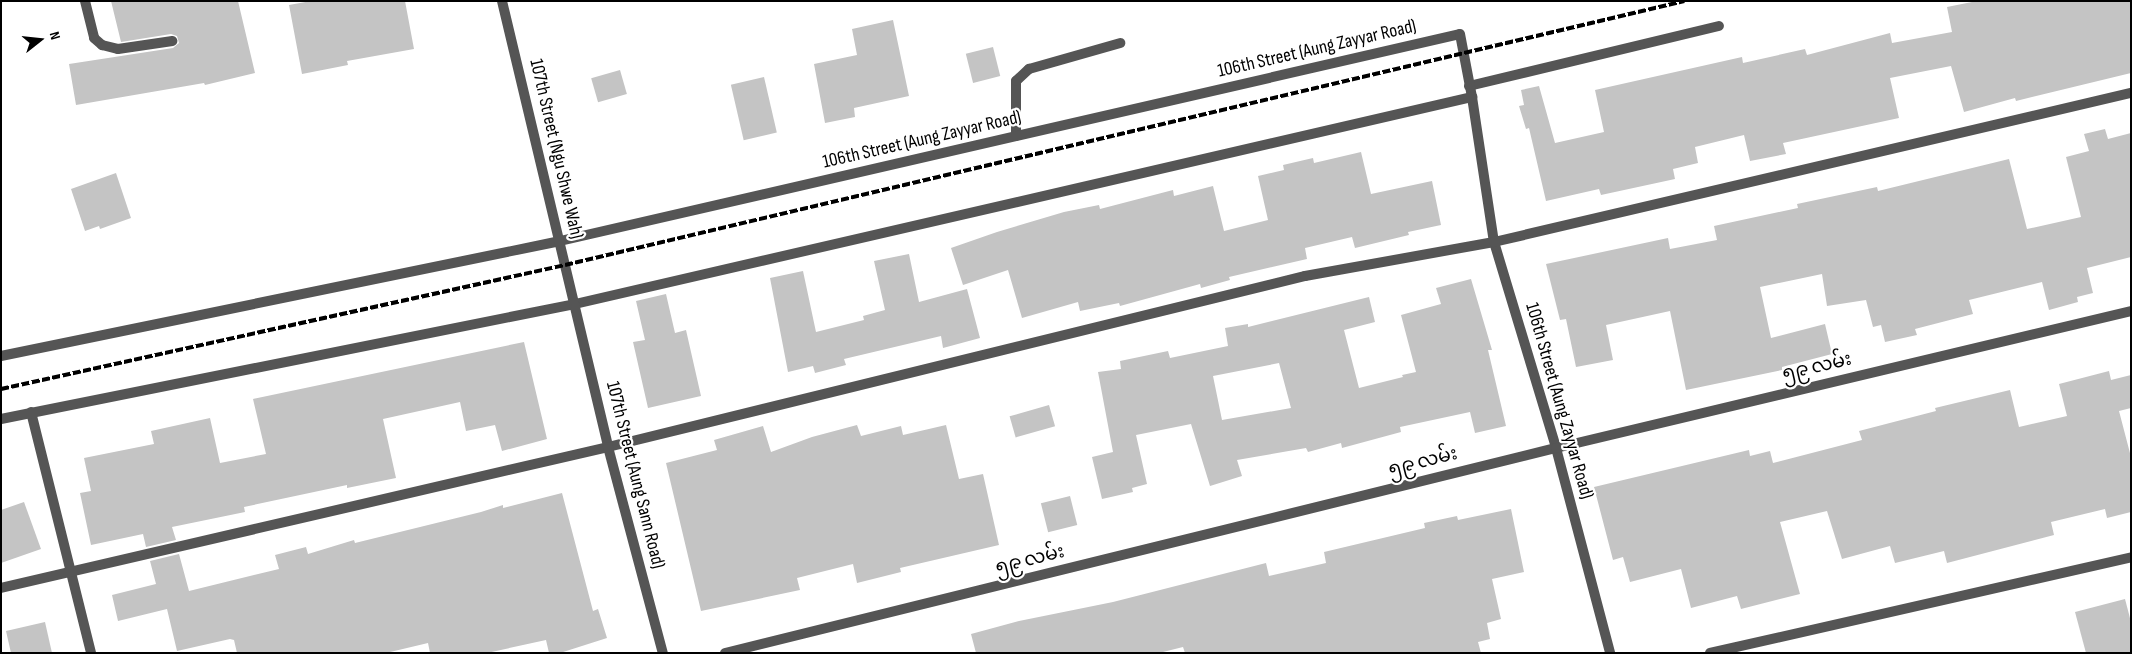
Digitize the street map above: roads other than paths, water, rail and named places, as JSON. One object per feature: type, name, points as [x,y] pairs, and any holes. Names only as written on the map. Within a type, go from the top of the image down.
[{"type":"street","points":[[85,1],[94,38],[102,46],[118,49],[172,41]]},
{"type":"street","name":"107th Street (Ngu Shwe Wah)","points":[[502,1],[575,304]]},
{"type":"street","points":[[1469,86],[1718,26]]},
{"type":"street","name":"106th Street (Aung Zayyar Road)","points":[[1,356],[560,241],[1460,34],[1472,97],[1494,242],[1556,448],[1610,653]]},
{"type":"street","points":[[1016,136],[1016,81],[1029,69],[1120,44]]},
{"type":"street","points":[[1,588],[608,447],[1305,276],[1494,242],[2131,93]]},
{"type":"street","points":[[1,419],[575,304],[1472,97]]},
{"type":"street","name":"107th Street (Aung Sann Road)","points":[[575,304],[608,447],[663,653]]},
{"type":"street","name":"၅၉ လမ်း","points":[[725,653],[1556,448],[2131,311]]},
{"type":"street","points":[[31,412],[91,653]]},
{"type":"street","points":[[1710,653],[2131,557]]},
{"type":"railway","points":[[1,389],[565,265],[1684,1]]}]
